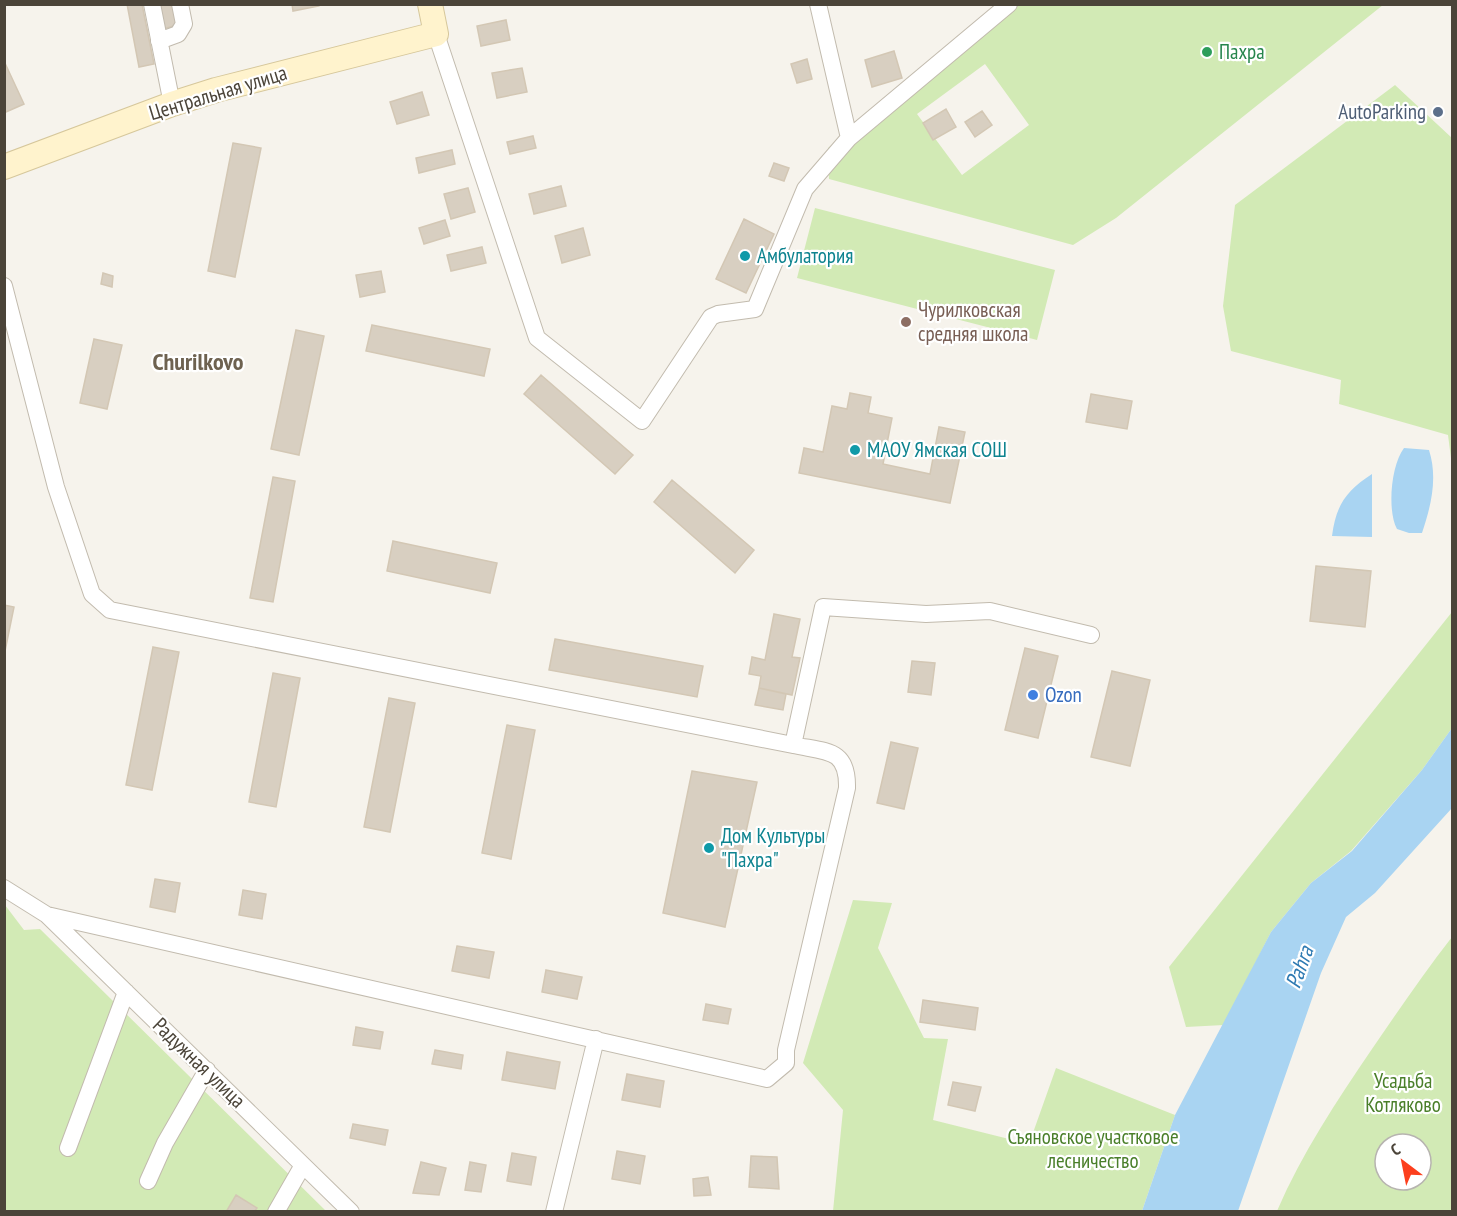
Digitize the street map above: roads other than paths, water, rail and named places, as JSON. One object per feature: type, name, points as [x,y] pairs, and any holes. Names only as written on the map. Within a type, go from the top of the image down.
[{"type":"street","points":[[152,4],[172,104]]},
{"type":"street","points":[[159,41],[178,34],[184,24],[180,4]]},
{"type":"street","points":[[430,4],[436,34],[537,338],[642,421],[711,317],[755,309],[805,189],[849,138],[1009,4]]},
{"type":"street","points":[[818,4],[849,138]]},
{"type":"street","name":"Центральная улица","points":[[4,167],[172,104],[436,34]]},
{"type":"street","points":[[4,286],[56,487],[92,594],[110,610],[794,745],[837,755],[848,769],[847,788],[786,1050],[786,1063],[768,1079],[47,915],[4,888]]},
{"type":"street","points":[[794,745],[823,608],[926,614],[990,611],[1091,635]]},
{"type":"street","name":"Радужная улица","points":[[47,915],[351,1212]]},
{"type":"street","points":[[68,1148],[126,992]]},
{"type":"street","points":[[554,1212],[596,1039]]},
{"type":"street","points":[[148,1181],[165,1143],[207,1071]]},
{"type":"street","points":[[276,1212],[303,1165]]},
{"type":"water","points":[[1404,448],[1429,450],[1432,460],[1432,492],[1422,533],[1409,533],[1397,529],[1394,521],[1391,500],[1393,476]]},
{"type":"water","points":[[1372,474],[1372,537],[1332,536],[1336,516],[1344,500],[1355,487]]},
{"type":"water","name":"Pahra","points":[[1452,728],[1452,808],[1375,893],[1346,917],[1321,973],[1238,1211],[1142,1211],[1175,1115],[1271,932],[1311,883],[1352,851],[1422,770]]},
{"type":"place","name":"Пахра","points":[[1207,52]]},
{"type":"place","name":"AutoParking","points":[[1438,112]]},
{"type":"place","name":"Амбулатория","points":[[745,256]]},
{"type":"place","name":"Чурилковская средняя школа","points":[[906,322]]},
{"type":"place","name":"МАОУ Ямская СОШ","points":[[855,450]]},
{"type":"place","name":"Ozon","points":[[1033,695]]},
{"type":"place","name":"Дом Культуры \"Пахра\"","points":[[709,848]]},
{"type":"district","name":"Churilkovo","points":[[198,362]]},
{"type":"park label","name":"Усадьба Котляково","points":[[1403,1093]]},
{"type":"park label","name":"Съяновское участковое лесничество","points":[[1093,1149]]}]
